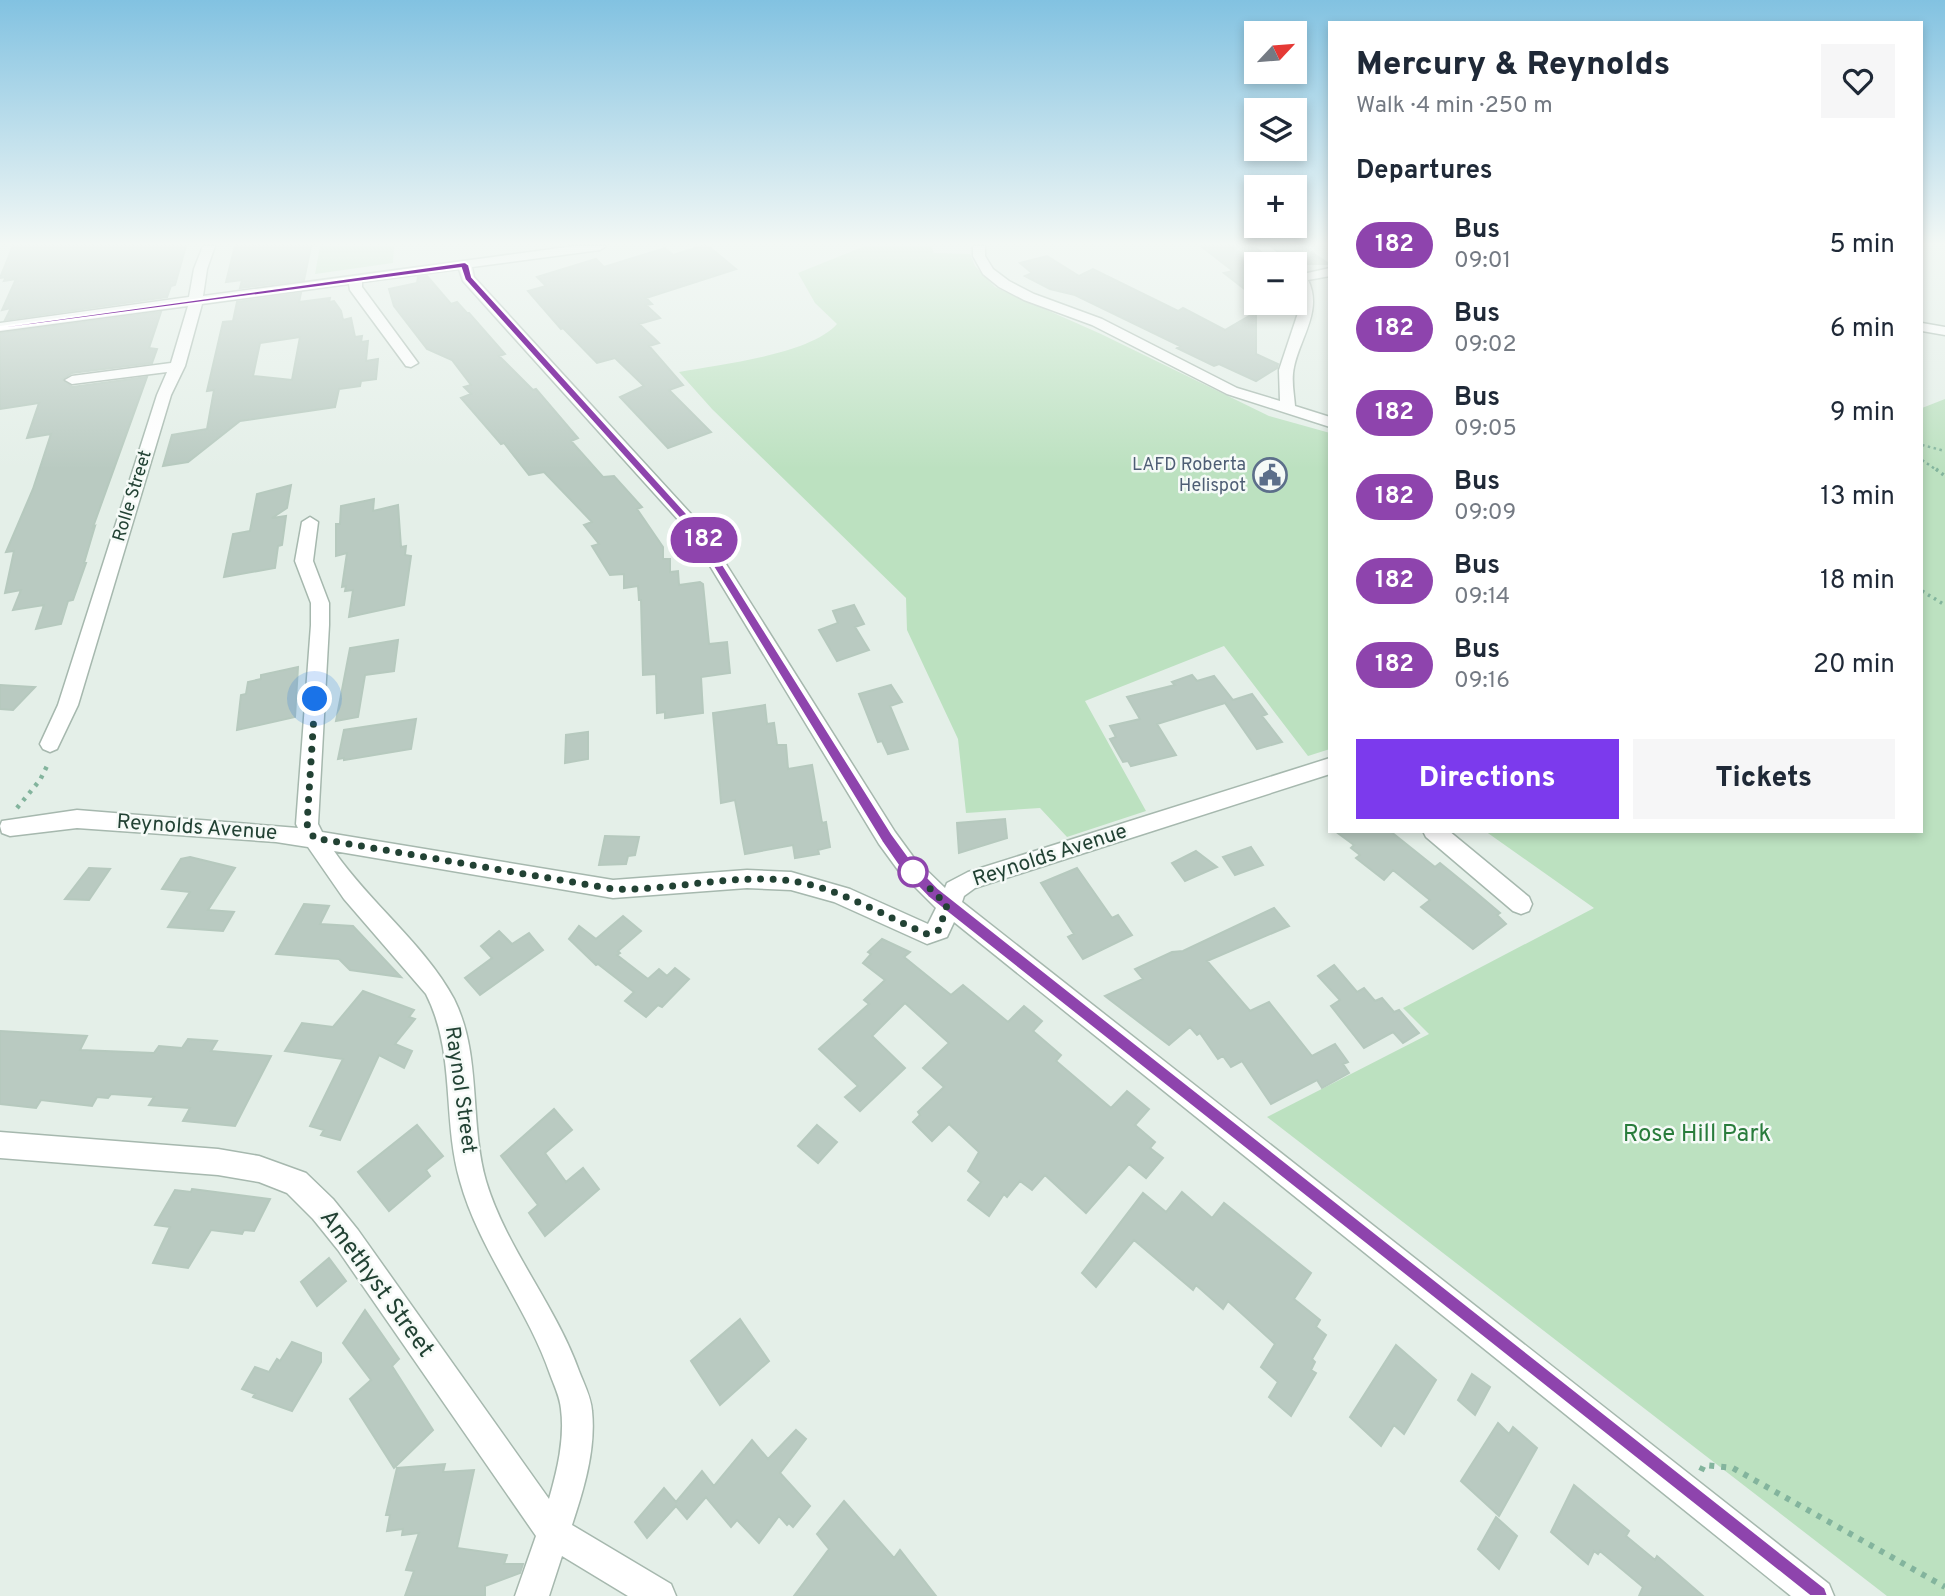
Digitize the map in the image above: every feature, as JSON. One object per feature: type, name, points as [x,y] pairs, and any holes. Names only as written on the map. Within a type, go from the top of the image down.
[{"type":"street","points":[[0,327],[49,320]]},
{"type":"street","name":"Rolle Street","points":[[50,744],[68,705],[164,395],[178,366],[190,320]]},
{"type":"street","points":[[380,320],[411,363]]},
{"type":"street","points":[[506,320],[696,530],[887,838],[905,864],[947,905],[1817,1596]]},
{"type":"street","points":[[1093,320],[1232,391],[1328,421]]},
{"type":"street","points":[[1288,409],[1286,372],[1302,320]]},
{"type":"street","points":[[1923,327],[1945,331]]},
{"type":"street","points":[[72,380],[178,366]]},
{"type":"street","name":"Raynol Street","points":[[310,522],[304,561],[320,603],[307,824],[338,874],[434,986],[451,1018],[458,1054],[462,1121],[473,1182],[497,1239],[559,1352],[577,1410],[575,1463],[532,1596]]},
{"type":"street","name":"Reynolds Avenue","points":[[10,827],[77,819],[314,838],[613,889],[646,890],[768,879],[794,881],[827,891],[927,934],[939,930],[955,890],[968,881],[1328,767]]},
{"type":"street","points":[[1436,833],[1521,904]]},
{"type":"street","name":"Amethyst Street","points":[[6,1151],[218,1162],[259,1169],[296,1183],[323,1209],[348,1240],[552,1531],[659,1596]]},
{"type":"path","points":[[1923,445],[1945,450]]},
{"type":"path","points":[[1923,461],[1945,476]]},
{"type":"path","points":[[1923,592],[1945,605]]},
{"type":"path","points":[[10,827],[17,808],[29,790],[43,777],[48,766],[50,744]]},
{"type":"path","points":[[1689,1493],[1704,1465],[1733,1468],[1945,1587]]},
{"type":"green space","points":[[833,320],[1071,320],[1269,416],[1328,432],[1328,750],[1308,756],[1224,646],[1085,701],[1146,811],[1067,837],[1040,808],[966,813],[958,739],[907,630],[906,598],[712,409],[679,372],[786,351],[824,335],[837,324]]},
{"type":"green space","name":"Rose Hill Park","points":[[1945,399],[1945,1596],[1887,1596],[1267,1117],[1429,1034],[1403,1008],[1594,908],[1488,833],[1923,833],[1923,408]]},
{"type":"building","points":[[96,320],[158,320],[149,348],[157,349],[152,363],[72,373],[63,379],[72,387],[147,377],[93,527],[95,526],[86,563],[73,600],[68,601],[61,624],[36,629],[44,605],[13,610],[21,590],[5,593],[14,551],[6,552],[33,489],[51,434],[27,438],[39,403],[0,409],[0,333]]},
{"type":"building","points":[[352,320],[355,337],[362,336],[361,342],[368,341],[366,361],[378,359],[376,379],[361,381],[360,386],[339,389],[335,407],[240,421],[188,462],[163,466],[172,435],[207,429],[214,390],[207,391],[223,322]],"holes":[[[300,337],[292,380],[253,376],[260,343]]]},
{"type":"building","points":[[405,320],[476,320],[505,354],[499,356],[533,390],[536,389],[578,438],[571,441],[603,477],[614,476],[642,507],[637,509],[663,547],[663,559],[670,559],[670,572],[678,571],[679,585],[700,582],[703,584],[709,644],[727,642],[730,673],[701,677],[703,713],[665,718],[665,712],[657,713],[656,674],[643,675],[641,600],[638,586],[624,588],[624,574],[610,575],[592,546],[599,544],[584,525],[592,522],[544,472],[529,475],[504,443],[501,444],[461,398],[471,394],[464,387],[471,385],[452,360],[427,349]]},
{"type":"building","points":[[554,320],[651,320],[639,324],[659,343],[649,346],[683,385],[669,390],[711,432],[668,448],[620,397],[644,386],[615,358],[597,363],[563,328]]},
{"type":"building","points":[[1127,320],[1207,320],[1225,330],[1241,320],[1256,320],[1256,354],[1278,364],[1277,368],[1256,381],[1219,364],[1214,366],[1177,348],[1180,346]]},
{"type":"building","points":[[291,485],[287,508],[272,518],[286,516],[275,568],[224,577],[233,534],[250,531],[257,494]]},
{"type":"building","points":[[374,499],[373,511],[398,505],[401,547],[406,546],[405,555],[411,556],[404,605],[349,617],[353,590],[345,591],[346,586],[342,587],[347,553],[336,556],[336,524],[340,524],[341,506]]},
{"type":"building","points":[[854,605],[864,624],[855,627],[869,650],[837,661],[819,630],[838,623],[833,611]]},
{"type":"building","points":[[398,640],[394,671],[365,675],[358,717],[336,721],[350,648]]},
{"type":"building","points":[[298,667],[295,717],[237,730],[241,695],[246,694],[248,682],[261,679],[261,675]]},
{"type":"building","points":[[1192,675],[1197,681],[1214,676],[1233,700],[1252,694],[1267,714],[1262,716],[1282,742],[1257,749],[1225,703],[1157,724],[1176,755],[1131,766],[1128,761],[1123,762],[1110,739],[1116,737],[1110,726],[1140,719],[1127,697],[1175,685],[1172,682]]},
{"type":"building","points":[[0,685],[35,687],[13,710],[0,709]]},
{"type":"building","points":[[891,685],[902,702],[890,706],[908,749],[888,754],[882,741],[878,742],[859,694]]},
{"type":"building","points":[[765,705],[767,724],[774,723],[777,745],[786,745],[788,769],[812,765],[822,823],[826,822],[830,847],[818,850],[819,854],[795,858],[793,845],[745,854],[735,800],[721,803],[713,713]]},
{"type":"building","points":[[416,719],[411,749],[338,759],[344,730]]},
{"type":"building","points":[[588,732],[588,759],[565,763],[566,735]]},
{"type":"building","points":[[1005,819],[1007,838],[959,853],[957,823]]},
{"type":"building","points":[[1338,833],[1392,833],[1435,867],[1440,863],[1500,913],[1497,915],[1506,924],[1473,949],[1421,907],[1430,900],[1393,870],[1384,880],[1356,858],[1360,855],[1351,848],[1354,845]]},
{"type":"building","points":[[605,836],[639,837],[635,855],[628,856],[626,864],[599,865]]},
{"type":"building","points":[[1251,847],[1263,865],[1235,875],[1223,857]]},
{"type":"building","points":[[1196,851],[1217,867],[1185,881],[1172,863]]},
{"type":"building","points":[[190,857],[235,868],[208,910],[234,912],[223,931],[168,927],[190,892],[162,889],[181,859]]},
{"type":"building","points":[[89,868],[110,869],[89,900],[65,899]]},
{"type":"building","points":[[1077,868],[1112,918],[1118,915],[1132,935],[1083,959],[1068,937],[1074,934],[1041,883]]},
{"type":"building","points":[[304,904],[329,906],[320,924],[353,926],[401,977],[350,970],[339,959],[276,954]]},
{"type":"building","points":[[1274,908],[1289,926],[1207,961],[1250,1011],[1269,1002],[1312,1056],[1335,1044],[1348,1062],[1343,1064],[1349,1073],[1322,1088],[1317,1080],[1271,1104],[1242,1061],[1231,1067],[1223,1056],[1218,1059],[1200,1033],[1197,1035],[1190,1027],[1169,1045],[1105,996],[1143,979],[1135,969],[1172,952],[1183,951]]},
{"type":"building","points":[[623,916],[641,931],[618,951],[620,953],[617,955],[648,979],[659,969],[667,976],[675,968],[689,979],[662,1007],[658,1005],[646,1017],[625,1001],[634,992],[596,965],[569,939],[579,926],[596,939]]},
{"type":"building","points":[[499,931],[512,944],[529,933],[543,950],[480,995],[465,978],[492,958],[481,946]]},
{"type":"building","points":[[882,939],[910,952],[904,957],[951,995],[963,985],[1008,1022],[1024,1006],[1042,1021],[1033,1031],[1061,1055],[1056,1061],[1111,1108],[1127,1091],[1149,1109],[1135,1125],[1155,1142],[1150,1148],[1163,1158],[1146,1178],[1129,1164],[1086,1213],[1045,1175],[1032,1190],[1020,1181],[1007,1197],[1004,1194],[989,1216],[968,1200],[981,1182],[968,1171],[979,1152],[949,1124],[932,1141],[913,1122],[920,1115],[918,1112],[944,1087],[923,1068],[949,1043],[905,1003],[872,1036],[905,1068],[860,1111],[845,1097],[858,1086],[819,1049],[869,1004],[864,1000],[885,980],[863,963],[871,954],[868,952]]},
{"type":"building","points":[[1334,965],[1357,992],[1364,988],[1375,1001],[1382,998],[1394,1012],[1399,1010],[1419,1033],[1403,1043],[1393,1032],[1364,1048],[1331,1006],[1340,1000],[1318,976]]},
{"type":"building","points":[[363,991],[414,1010],[409,1017],[415,1019],[395,1044],[412,1051],[404,1068],[379,1055],[340,1140],[321,1135],[324,1130],[310,1126],[343,1059],[285,1051],[302,1023],[333,1027]]},
{"type":"building","points":[[0,1031],[87,1036],[80,1050],[154,1053],[159,1046],[182,1048],[188,1039],[217,1041],[211,1051],[271,1056],[235,1126],[183,1121],[190,1108],[149,1105],[154,1097],[111,1094],[108,1098],[97,1097],[92,1106],[41,1100],[36,1108],[0,1104]]},
{"type":"building","points":[[554,1109],[572,1130],[545,1153],[566,1182],[583,1168],[599,1189],[545,1236],[529,1213],[538,1205],[501,1156]]},
{"type":"building","points":[[417,1125],[443,1156],[426,1170],[430,1176],[389,1211],[358,1172]]},
{"type":"building","points":[[817,1125],[837,1142],[818,1163],[798,1146]]},
{"type":"building","points":[[192,1189],[270,1199],[254,1231],[244,1230],[242,1234],[211,1230],[188,1268],[153,1263],[170,1227],[155,1225],[175,1190],[191,1192]]},
{"type":"building","points":[[1182,1192],[1212,1218],[1224,1203],[1311,1273],[1294,1299],[1320,1320],[1316,1327],[1326,1335],[1312,1359],[1315,1362],[1311,1370],[1316,1373],[1291,1416],[1269,1397],[1278,1382],[1261,1367],[1275,1344],[1228,1301],[1223,1309],[1196,1285],[1193,1290],[1134,1240],[1096,1287],[1082,1273],[1143,1193],[1166,1212]]},
{"type":"building","points":[[329,1258],[346,1281],[317,1306],[301,1282]]},
{"type":"building","points":[[365,1310],[399,1359],[392,1366],[433,1430],[394,1468],[350,1399],[371,1380],[343,1343]]},
{"type":"building","points":[[740,1319],[769,1361],[720,1405],[691,1361]]},
{"type":"building","points":[[292,1342],[321,1353],[321,1362],[292,1411],[253,1397],[255,1394],[242,1389],[255,1367],[269,1372]]},
{"type":"building","points":[[1396,1345],[1436,1380],[1404,1434],[1394,1425],[1381,1446],[1350,1417]]},
{"type":"building","points":[[1472,1374],[1490,1387],[1475,1415],[1458,1400]]},
{"type":"building","points":[[1498,1423],[1509,1434],[1513,1427],[1537,1448],[1499,1516],[1461,1481]]},
{"type":"building","points":[[796,1430],[806,1439],[780,1473],[810,1506],[793,1527],[789,1523],[787,1525],[779,1516],[759,1543],[737,1520],[731,1527],[706,1497],[687,1519],[676,1506],[647,1538],[635,1522],[664,1488],[676,1502],[702,1471],[714,1486],[752,1440],[768,1459]]},
{"type":"building","points":[[445,1464],[443,1472],[474,1470],[457,1548],[507,1555],[504,1564],[523,1564],[520,1573],[485,1586],[485,1596],[405,1596],[414,1571],[406,1570],[419,1533],[402,1535],[403,1529],[387,1531],[390,1515],[386,1515],[397,1468]]},
{"type":"building","points":[[1574,1485],[1629,1531],[1626,1536],[1655,1560],[1657,1556],[1703,1596],[1639,1596],[1643,1587],[1600,1551],[1598,1554],[1594,1551],[1588,1564],[1551,1532]]},
{"type":"building","points":[[844,1501],[894,1558],[900,1550],[936,1596],[794,1596],[829,1549],[817,1534]]},
{"type":"building","points":[[1496,1517],[1517,1536],[1499,1569],[1478,1549]]},
{"type":"bus line","name":"182","points":[[0,327],[49,320]]},
{"type":"bus line","name":"182","points":[[506,320],[696,530],[711,550],[887,838],[905,864],[933,892],[1817,1596]]},
{"type":"place","name":"LAFD Roberta Helispot","points":[[1270,475]]},
{"type":"route","points":[[315,699],[307,824],[314,838],[613,889],[646,890],[768,879],[794,881],[827,891],[927,934],[939,930],[947,905],[913,872]]}]
